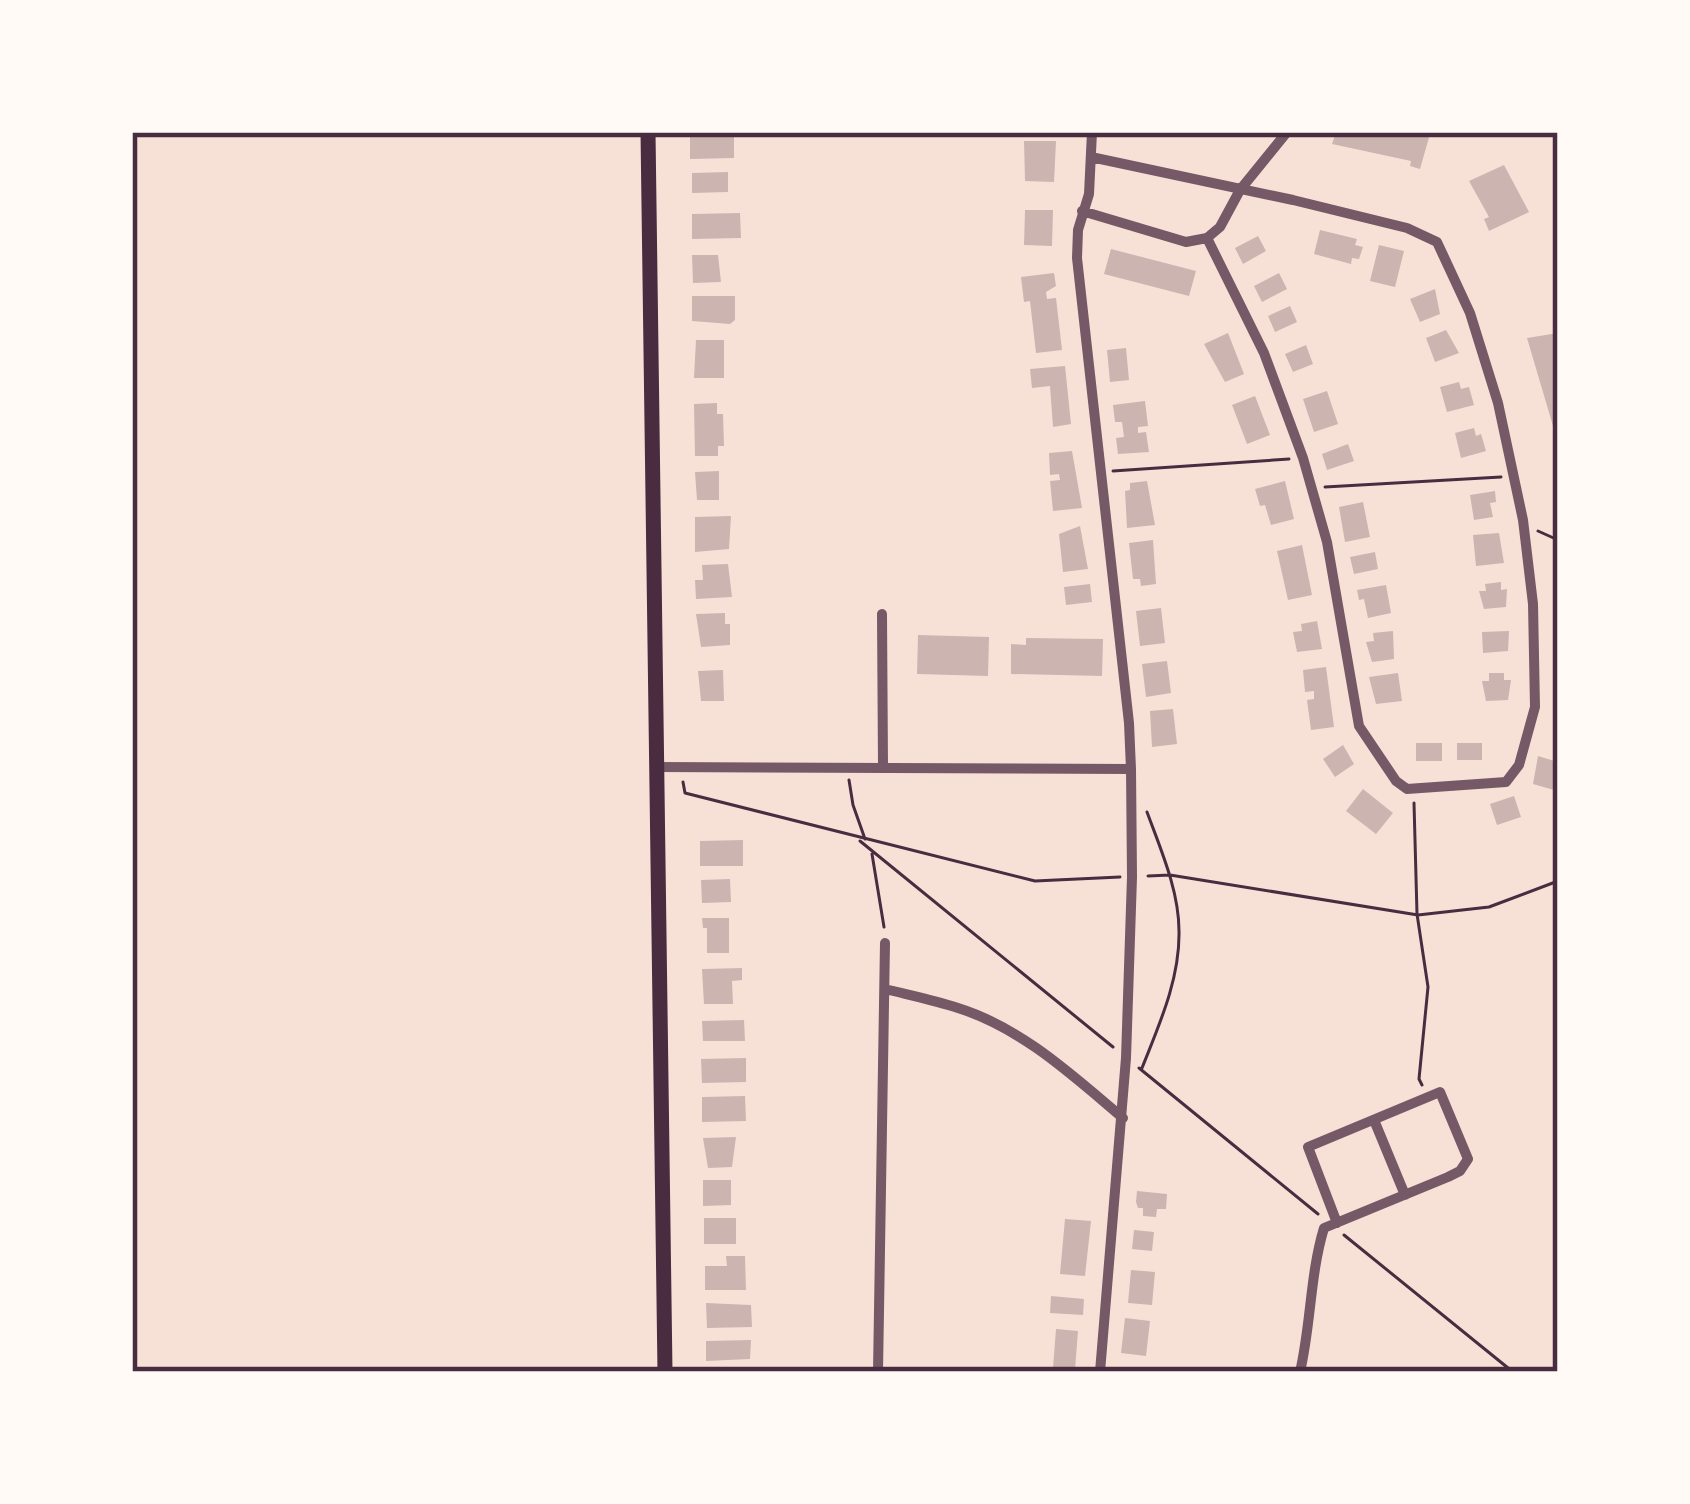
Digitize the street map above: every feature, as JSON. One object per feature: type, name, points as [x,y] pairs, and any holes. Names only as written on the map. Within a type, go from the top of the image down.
[{"type":"main road","points":[[648,132],[665,1372]]},
{"type":"street","points":[[1092,132],[1089,194],[1082,211],[1077,258],[1131,769],[1132,877],[1123,1118],[1100,1372]]},
{"type":"street","points":[[1082,211],[1186,242],[1207,238],[1220,227],[1240,190],[1286,132]]},
{"type":"street","points":[[1091,157],[1407,228],[1437,242],[1470,313],[1498,403],[1523,520],[1533,604],[1534,707],[1519,765],[1506,782],[1407,789],[1396,781],[1359,726],[1344,626],[1303,458],[1264,353],[1207,238]]},
{"type":"street","points":[[882,614],[883,766]]},
{"type":"street","points":[[656,767],[1131,769]]},
{"type":"street","points":[[878,1372],[885,943]]},
{"type":"street","points":[[884,989],[962,1009],[1005,1029],[1053,1060],[1123,1118]]},
{"type":"street","points":[[1300,1372],[1324,1228],[1335,1224],[1406,1195],[1460,1171],[1468,1159],[1440,1092],[1308,1147],[1335,1224]]},
{"type":"street","points":[[1374,1120],[1406,1195]]},
{"type":"path","points":[[1100,471],[1303,458]]},
{"type":"path","points":[[1312,488],[1515,477]]},
{"type":"path","points":[[1523,520],[1558,540]]},
{"type":"path","points":[[680,766],[685,793],[1035,880],[1170,875],[1417,914],[1489,907],[1558,881]]},
{"type":"path","points":[[847,766],[853,805],[871,849],[885,943]]},
{"type":"path","points":[[1414,789],[1417,914],[1428,987],[1419,1079],[1428,1098]]},
{"type":"path","points":[[1141,1070],[1170,997],[1180,931],[1170,875],[1147,811]]},
{"type":"path","points":[[854,836],[1513,1372]]},
{"type":"building","points":[[690,132],[734,132],[734,158],[690,159]]},
{"type":"building","points":[[1336,132],[1430,134],[1420,169],[1410,166],[1411,161],[1332,144]]},
{"type":"building","points":[[1024,141],[1056,141],[1054,182],[1025,181]]},
{"type":"building","points":[[1504,165],[1529,212],[1489,231],[1484,219],[1489,217],[1469,181]]},
{"type":"building","points":[[728,172],[728,192],[692,193],[692,173]]},
{"type":"building","points":[[1025,210],[1053,210],[1052,246],[1024,245]]},
{"type":"building","points":[[740,213],[741,238],[692,239],[692,214]]},
{"type":"building","points":[[1320,230],[1357,239],[1355,245],[1363,247],[1359,259],[1352,258],[1351,264],[1314,254]]},
{"type":"building","points":[[1258,236],[1266,251],[1243,264],[1235,248]]},
{"type":"building","points":[[1379,245],[1404,251],[1395,287],[1370,281]]},
{"type":"building","points":[[1111,249],[1196,271],[1189,296],[1104,274]]},
{"type":"building","points":[[692,255],[718,255],[721,282],[693,283]]},
{"type":"building","points":[[1054,273],[1056,286],[1046,292],[1047,299],[1056,298],[1062,350],[1036,353],[1030,301],[1024,302],[1021,277]]},
{"type":"building","points":[[1279,273],[1287,289],[1262,302],[1254,286]]},
{"type":"building","points":[[1435,289],[1440,314],[1420,322],[1410,299]]},
{"type":"building","points":[[692,296],[735,296],[735,320],[730,324],[692,321]]},
{"type":"building","points":[[1290,306],[1297,322],[1275,332],[1268,316]]},
{"type":"building","points":[[1446,330],[1459,353],[1435,362],[1426,338]]},
{"type":"building","points":[[1228,333],[1244,374],[1225,382],[1204,344]]},
{"type":"building","points":[[1558,333],[1558,425],[1553,426],[1527,338]]},
{"type":"building","points":[[696,340],[724,340],[724,378],[694,378]]},
{"type":"building","points":[[1306,345],[1313,364],[1293,372],[1285,354]]},
{"type":"building","points":[[1126,348],[1129,380],[1110,382],[1107,350]]},
{"type":"building","points":[[1065,366],[1071,424],[1053,427],[1050,386],[1032,388],[1030,369]]},
{"type":"building","points":[[1459,382],[1461,389],[1469,387],[1474,405],[1447,412],[1440,387]]},
{"type":"building","points":[[1327,391],[1338,424],[1314,432],[1303,399]]},
{"type":"building","points":[[1255,396],[1270,435],[1247,444],[1232,405]]},
{"type":"building","points":[[1145,401],[1148,426],[1138,427],[1138,433],[1146,432],[1149,452],[1118,454],[1116,438],[1124,437],[1122,422],[1115,422],[1113,405]]},
{"type":"building","points":[[717,403],[717,414],[723,414],[724,446],[718,446],[718,456],[695,456],[694,404]]},
{"type":"building","points":[[1474,428],[1486,451],[1461,458],[1455,433]]},
{"type":"building","points":[[1348,444],[1354,461],[1327,470],[1322,454]]},
{"type":"building","points":[[1072,451],[1082,508],[1053,511],[1050,481],[1060,480],[1059,474],[1050,475],[1049,453]]},
{"type":"building","points":[[719,471],[719,500],[697,500],[695,472]]},
{"type":"building","points":[[1147,481],[1155,525],[1127,528],[1125,491],[1130,490],[1130,483]]},
{"type":"building","points":[[1285,481],[1294,519],[1271,525],[1255,489]]},
{"type":"building","points":[[1495,491],[1496,502],[1490,503],[1493,517],[1474,520],[1470,495]]},
{"type":"building","points":[[1363,502],[1370,537],[1345,542],[1339,507]]},
{"type":"building","points":[[731,516],[729,549],[695,552],[695,517]]},
{"type":"building","points":[[1080,526],[1088,569],[1063,572],[1059,534]]},
{"type":"building","points":[[1499,533],[1504,563],[1476,566],[1473,535]]},
{"type":"building","points":[[1153,540],[1156,584],[1141,586],[1140,579],[1133,579],[1129,543]]},
{"type":"building","points":[[1302,545],[1312,595],[1288,600],[1277,551]]},
{"type":"building","points":[[1375,552],[1378,569],[1354,574],[1350,557]]},
{"type":"building","points":[[728,564],[732,597],[696,599],[695,580],[703,580],[702,565]]},
{"type":"building","points":[[1501,582],[1501,590],[1507,589],[1506,607],[1484,609],[1479,591],[1486,591],[1485,584]]},
{"type":"building","points":[[1090,584],[1092,602],[1066,605],[1064,587]]},
{"type":"building","points":[[1386,585],[1391,613],[1368,618],[1357,590]]},
{"type":"building","points":[[1161,608],[1165,643],[1140,646],[1136,611]]},
{"type":"building","points":[[725,613],[730,645],[701,647],[696,614]]},
{"type":"building","points":[[1317,621],[1322,649],[1297,652],[1293,632],[1302,631],[1301,624]]},
{"type":"building","points":[[1393,631],[1394,659],[1372,662],[1366,642],[1374,641],[1373,633]]},
{"type":"building","points":[[1509,631],[1508,651],[1483,653],[1482,632]]},
{"type":"building","points":[[918,635],[989,637],[988,676],[917,674]]},
{"type":"building","points":[[1026,638],[1103,639],[1102,676],[1011,674],[1011,644],[1026,645]]},
{"type":"building","points":[[1167,661],[1171,693],[1146,697],[1142,664]]},
{"type":"building","points":[[1326,667],[1334,727],[1311,730],[1307,700],[1314,699],[1314,691],[1305,692],[1303,670]]},
{"type":"building","points":[[723,670],[724,701],[701,701],[698,671]]},
{"type":"building","points":[[1398,673],[1402,701],[1376,704],[1369,677]]},
{"type":"building","points":[[1489,673],[1504,673],[1504,680],[1511,680],[1508,700],[1486,701],[1482,681],[1489,681]]},
{"type":"building","points":[[1173,709],[1177,744],[1152,747],[1150,711]]},
{"type":"building","points":[[1416,743],[1442,743],[1442,761],[1416,761]]},
{"type":"building","points":[[1457,743],[1482,743],[1482,760],[1457,760]]},
{"type":"building","points":[[1343,745],[1354,764],[1335,777],[1323,759]]},
{"type":"building","points":[[1538,756],[1558,762],[1554,790],[1533,784]]},
{"type":"building","points":[[1363,789],[1393,813],[1376,834],[1346,811]]},
{"type":"building","points":[[1514,796],[1521,817],[1497,825],[1490,804]]},
{"type":"building","points":[[743,840],[743,866],[700,866],[700,841]]},
{"type":"building","points":[[730,879],[731,902],[702,903],[701,880]]},
{"type":"building","points":[[702,918],[729,918],[729,953],[707,953]]},
{"type":"building","points":[[742,968],[742,980],[732,981],[733,1004],[704,1004],[702,969]]},
{"type":"building","points":[[744,1020],[745,1041],[703,1041],[702,1021]]},
{"type":"building","points":[[746,1058],[746,1082],[702,1083],[701,1059]]},
{"type":"building","points":[[745,1096],[746,1121],[702,1122],[702,1097]]},
{"type":"building","points":[[736,1137],[732,1167],[708,1168],[703,1138]]},
{"type":"building","points":[[703,1180],[731,1180],[731,1205],[703,1206]]},
{"type":"building","points":[[1137,1191],[1167,1194],[1166,1209],[1157,1209],[1156,1217],[1143,1216]]},
{"type":"building","points":[[704,1218],[736,1218],[736,1244],[704,1244]]},
{"type":"building","points":[[1065,1219],[1091,1221],[1085,1276],[1060,1274]]},
{"type":"building","points":[[1134,1230],[1154,1232],[1152,1251],[1132,1249]]},
{"type":"building","points":[[726,1256],[745,1256],[746,1290],[705,1290],[705,1266],[727,1266]]},
{"type":"building","points":[[1131,1270],[1155,1272],[1152,1305],[1128,1303]]},
{"type":"building","points":[[1051,1296],[1084,1299],[1083,1315],[1050,1313]]},
{"type":"building","points":[[706,1303],[751,1305],[752,1327],[707,1328]]},
{"type":"building","points":[[1125,1318],[1150,1321],[1146,1356],[1121,1353]]},
{"type":"building","points":[[1056,1329],[1078,1331],[1075,1370],[1053,1368]]},
{"type":"building","points":[[751,1340],[750,1359],[706,1361],[706,1341]]}]
